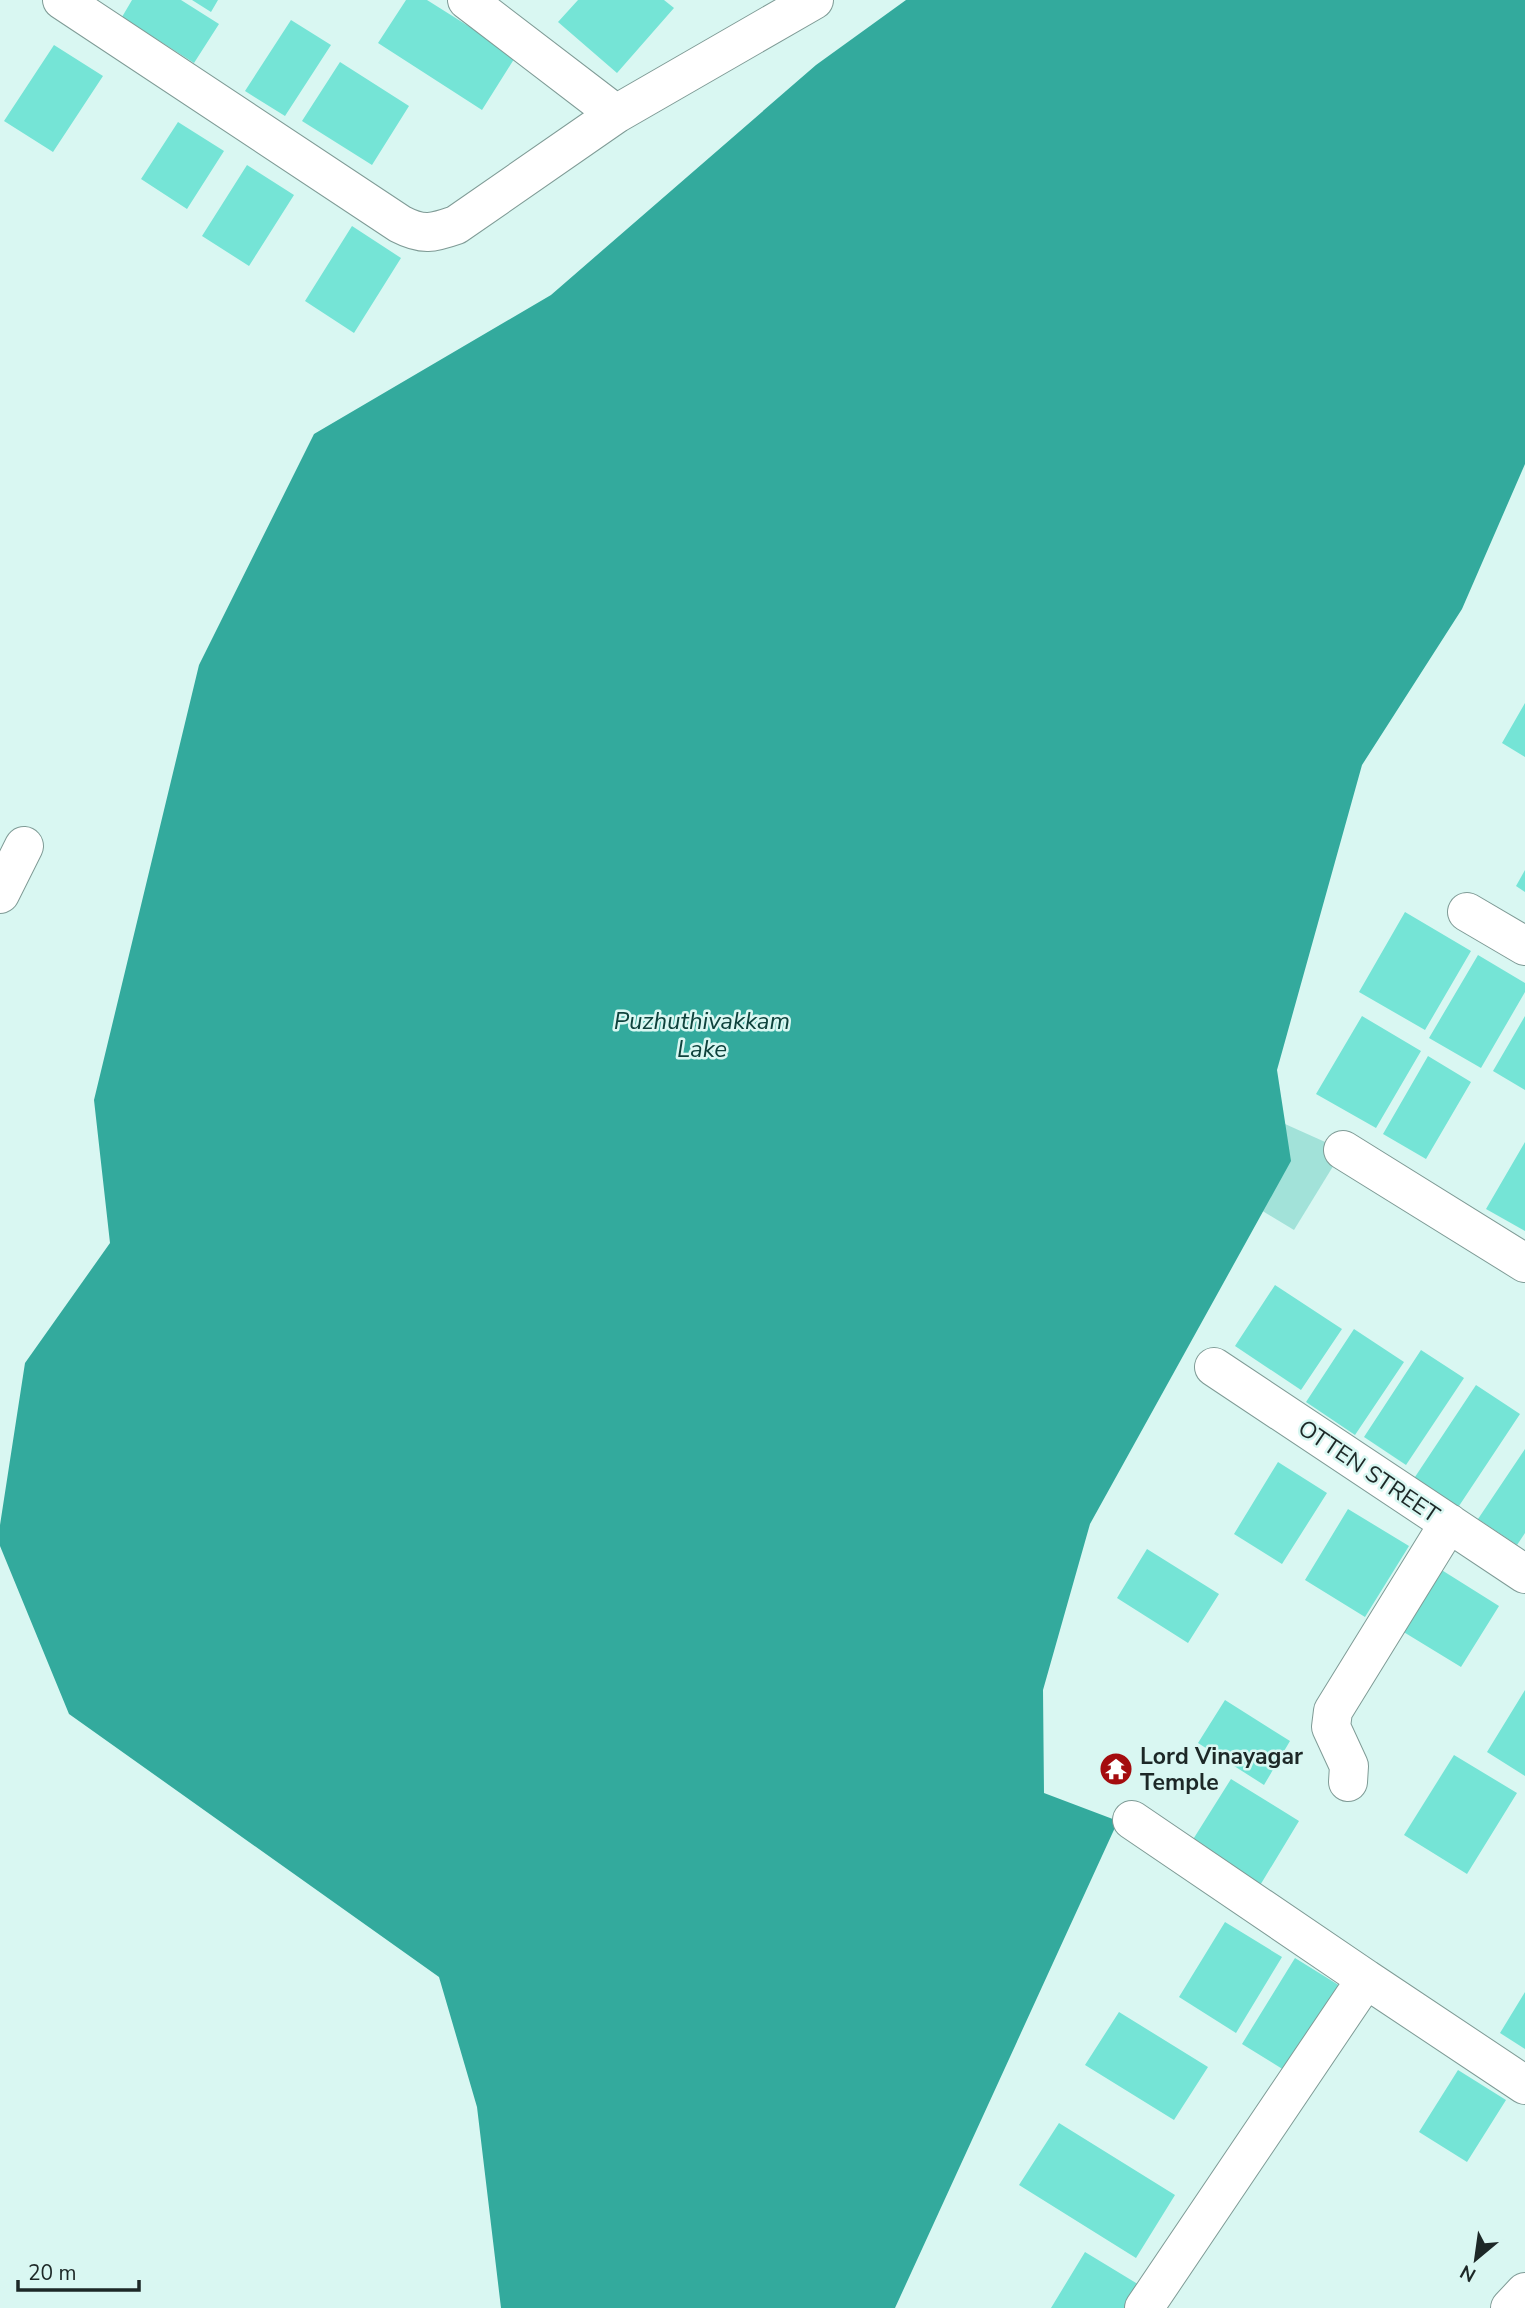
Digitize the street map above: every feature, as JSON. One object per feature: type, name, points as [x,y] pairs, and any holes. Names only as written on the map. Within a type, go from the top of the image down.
[{"type":"street","points":[[467,0],[616,114]]},
{"type":"street","points":[[84,6],[413,230],[432,233],[456,225],[616,114],[814,0]]},
{"type":"street","points":[[0,894],[24,846]]},
{"type":"street","points":[[1467,912],[1525,946]]},
{"type":"street","points":[[1343,1150],[1525,1263]]},
{"type":"street","name":"OTTEN STREET","points":[[1214,1367],[1525,1574]]},
{"type":"street","points":[[1348,1782],[1349,1766],[1331,1727],[1333,1711],[1449,1523]]},
{"type":"street","points":[[1132,1820],[1525,2085]]},
{"type":"street","points":[[1143,2308],[1366,1979]]},
{"type":"street","points":[[1510,2308],[1525,2292]]},
{"type":"shaded area","points":[[1285,1124],[1343,1150],[1294,1230],[1246,1201]]},
{"type":"water","name":"Puzhuthivakkam Lake","points":[[906,0],[1525,0],[1525,464],[1462,609],[1362,765],[1277,1070],[1291,1161],[1090,1524],[1043,1690],[1044,1793],[1118,1821],[895,2308],[501,2308],[477,2107],[439,1977],[69,1714],[0,1546],[0,1525],[25,1363],[110,1243],[94,1100],[199,665],[314,434],[551,295],[816,65]]},
{"type":"building","points":[[132,0],[181,0],[219,24],[194,63],[122,17]]},
{"type":"building","points":[[192,0],[218,0],[211,12]]},
{"type":"building","points":[[406,0],[427,0],[516,56],[482,110],[378,43]]},
{"type":"building","points":[[578,0],[664,0],[674,8],[617,73],[558,22]]},
{"type":"building","points":[[291,20],[331,45],[285,116],[245,91]]},
{"type":"building","points":[[54,45],[103,76],[53,152],[4,121]]},
{"type":"building","points":[[340,62],[409,106],[372,165],[302,121]]},
{"type":"building","points":[[178,122],[224,151],[187,209],[141,179]]},
{"type":"building","points":[[247,165],[294,195],[249,266],[202,236]]},
{"type":"building","points":[[352,226],[401,258],[354,333],[305,301]]},
{"type":"building","points":[[1525,703],[1525,757],[1502,743]]},
{"type":"building","points":[[1525,870],[1525,892],[1516,886]]},
{"type":"building","points":[[1405,912],[1471,951],[1425,1030],[1359,992]]},
{"type":"building","points":[[1478,955],[1525,983],[1525,992],[1481,1068],[1429,1038]]},
{"type":"building","points":[[1362,1016],[1421,1051],[1376,1128],[1316,1094]]},
{"type":"building","points":[[1525,1016],[1525,1090],[1493,1071]]},
{"type":"building","points":[[1428,1056],[1471,1082],[1426,1159],[1383,1134]]},
{"type":"building","points":[[1525,1142],[1525,1231],[1486,1209]]},
{"type":"building","points":[[1275,1285],[1342,1329],[1301,1390],[1235,1346]]},
{"type":"building","points":[[1354,1329],[1404,1362],[1355,1435],[1306,1402]]},
{"type":"building","points":[[1421,1350],[1464,1378],[1406,1465],[1364,1437]]},
{"type":"building","points":[[1476,1385],[1520,1414],[1457,1509],[1413,1480]]},
{"type":"building","points":[[1525,1449],[1525,1533],[1517,1545],[1478,1519]]},
{"type":"building","points":[[1278,1462],[1327,1493],[1282,1564],[1234,1534]]},
{"type":"building","points":[[1348,1509],[1409,1546],[1365,1617],[1305,1580]]},
{"type":"building","points":[[1147,1549],[1219,1594],[1188,1643],[1117,1598]]},
{"type":"building","points":[[1440,1569],[1499,1606],[1461,1667],[1402,1631]]},
{"type":"building","points":[[1525,1690],[1525,1776],[1487,1752]]},
{"type":"building","points":[[1225,1700],[1290,1741],[1264,1785],[1198,1743]]},
{"type":"building","points":[[1454,1755],[1517,1793],[1467,1874],[1404,1835]]},
{"type":"building","points":[[1231,1779],[1299,1821],[1256,1892],[1187,1849]]},
{"type":"building","points":[[1225,1922],[1282,1957],[1236,2033],[1179,1997]]},
{"type":"building","points":[[1295,1958],[1345,1989],[1292,2075],[1242,2044]]},
{"type":"building","points":[[1525,1992],[1525,2049],[1500,2033]]},
{"type":"building","points":[[1119,2012],[1208,2067],[1174,2120],[1085,2065]]},
{"type":"building","points":[[1458,2070],[1506,2100],[1467,2162],[1419,2132]]},
{"type":"building","points":[[1059,2123],[1175,2195],[1136,2258],[1019,2185]]},
{"type":"building","points":[[1085,2252],[1141,2286],[1127,2308],[1051,2308]]},
{"type":"place","name":"Lord Vinayagar Temple","points":[[1116,1769]]}]
